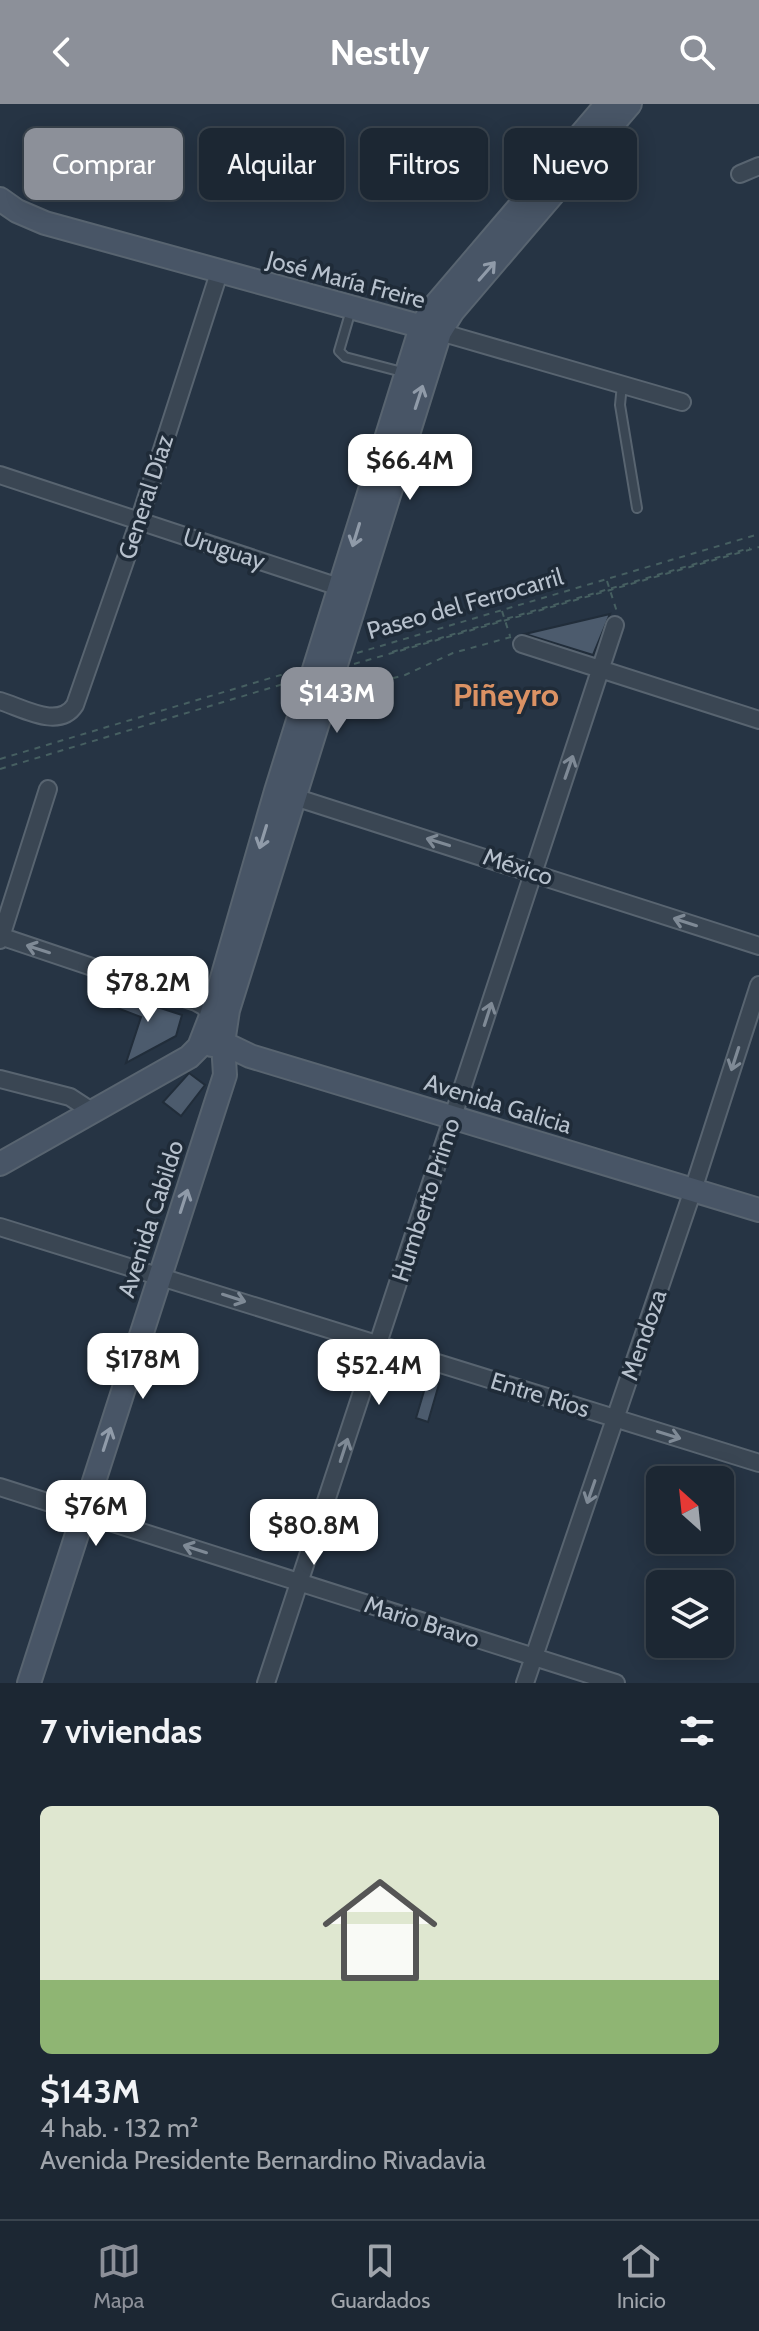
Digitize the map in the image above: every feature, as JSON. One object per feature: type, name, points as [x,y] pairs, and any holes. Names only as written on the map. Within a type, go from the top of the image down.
[{"type":"main road","points":[[348,590],[430,330],[432,309],[607,104]]},
{"type":"main road","points":[[0,1164],[189,1057],[199,1047],[284,794],[330,669],[406,373],[430,330],[453,311],[630,104]]},
{"type":"main road","name":"José María Freire","points":[[0,199],[17,211],[45,223],[430,330]]},
{"type":"main road","name":"Avenida Cabildo","points":[[29,1683],[225,1075],[223,1043],[228,1010],[284,794]]},
{"type":"main road","points":[[199,1047],[223,1043]]},
{"type":"main road","name":"Avenida Galicia","points":[[223,1043],[250,1056],[759,1210]]},
{"type":"street","points":[[740,174],[759,166]]},
{"type":"street","name":"General Díaz","points":[[0,701],[47,716],[64,716],[75,705],[139,521],[219,273]]},
{"type":"street","name":"José María Freire","points":[[430,330],[682,402]]},
{"type":"street","name":"Uruguay","points":[[0,475],[348,590]]},
{"type":"street","name":"Humberto Primo","points":[[266,1683],[615,625]]},
{"type":"street","points":[[516,640],[601,671],[759,720]]},
{"type":"street","points":[[48,789],[0,938],[196,1002],[211,1016],[223,1043]]},
{"type":"street","name":"México","points":[[284,794],[759,946]]},
{"type":"street","name":"Mendoza","points":[[525,1683],[693,1190],[759,985]]},
{"type":"street","points":[[0,1079],[70,1097],[93,1112]]},
{"type":"street","name":"Entre Ríos","points":[[0,1227],[759,1463]]},
{"type":"street","name":"Mario Bravo","points":[[0,1487],[616,1683]]},
{"type":"lane","points":[[351,309],[339,351],[345,357],[406,373]]},
{"type":"lane","points":[[622,384],[620,405],[637,508]]},
{"type":"path","name":"Paseo del Ferrocarril","points":[[0,769],[330,669],[502,610],[759,534]]},
{"type":"path","points":[[0,759],[506,622],[759,547]]},
{"type":"path","points":[[330,669],[759,547]]},
{"type":"path","points":[[606,579],[617,610],[615,625]]},
{"type":"path","points":[[330,669],[343,690],[405,675],[453,653],[516,640],[502,610]]},
{"type":"building","points":[[610,614],[593,655],[525,634]]},
{"type":"building","points":[[116,989],[134,995],[132,999],[182,1015],[176,1036],[126,1063],[141,1017],[112,1006]]},
{"type":"building","points":[[189,1073],[205,1085],[181,1116],[163,1102]]},
{"type":"building","points":[[427,1381],[439,1384],[428,1422],[416,1418]]},
{"type":"district","name":"Piñeyro","points":[[506,695]]}]
